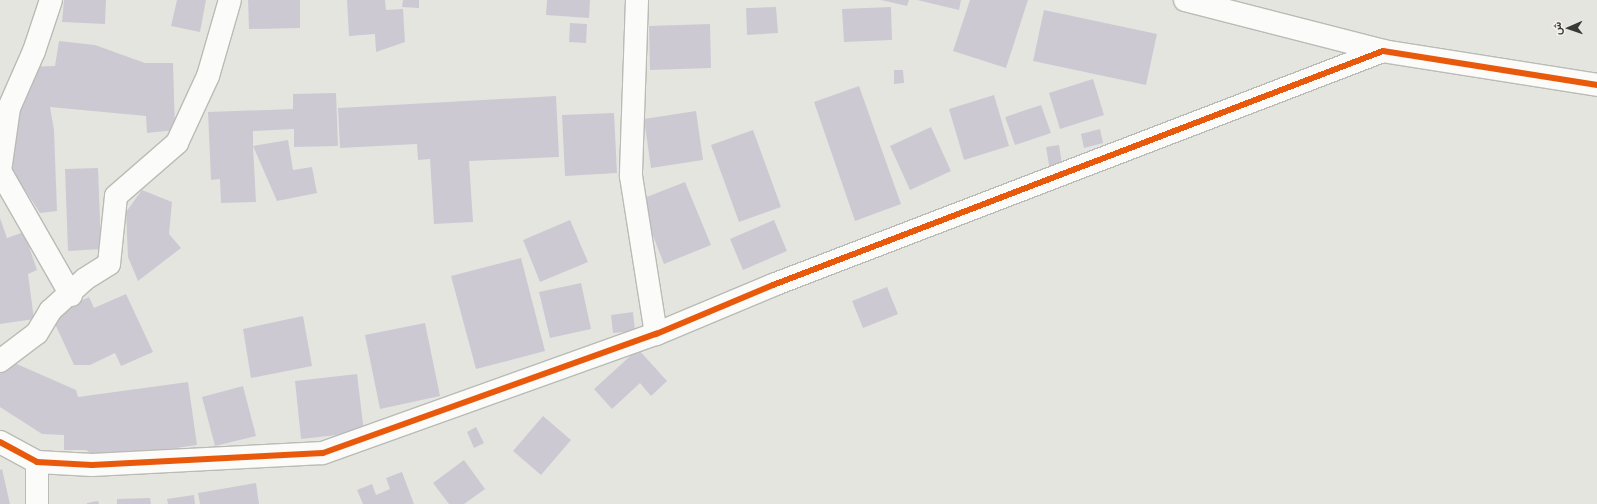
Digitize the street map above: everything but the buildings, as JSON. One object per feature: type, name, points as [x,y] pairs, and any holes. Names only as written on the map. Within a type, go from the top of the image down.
[{"type":"street","points":[[51,0],[34,51],[9,108],[0,171],[71,295]]},
{"type":"street","points":[[0,361],[37,333],[50,311],[71,295],[85,279],[109,264],[116,196],[177,143],[208,76],[230,0]]},
{"type":"street","points":[[636,0],[632,176],[656,334]]},
{"type":"street","points":[[1185,0],[1383,51],[1597,84]]},
{"type":"street","points":[[0,442],[37,462],[92,465],[323,453],[656,334],[780,282],[1383,51]]},
{"type":"street","points":[[36,504],[37,462]]},
{"type":"cycle path","points":[[0,442],[37,462],[92,465],[323,453],[656,334],[773,285],[1383,51],[1597,85]]}]
